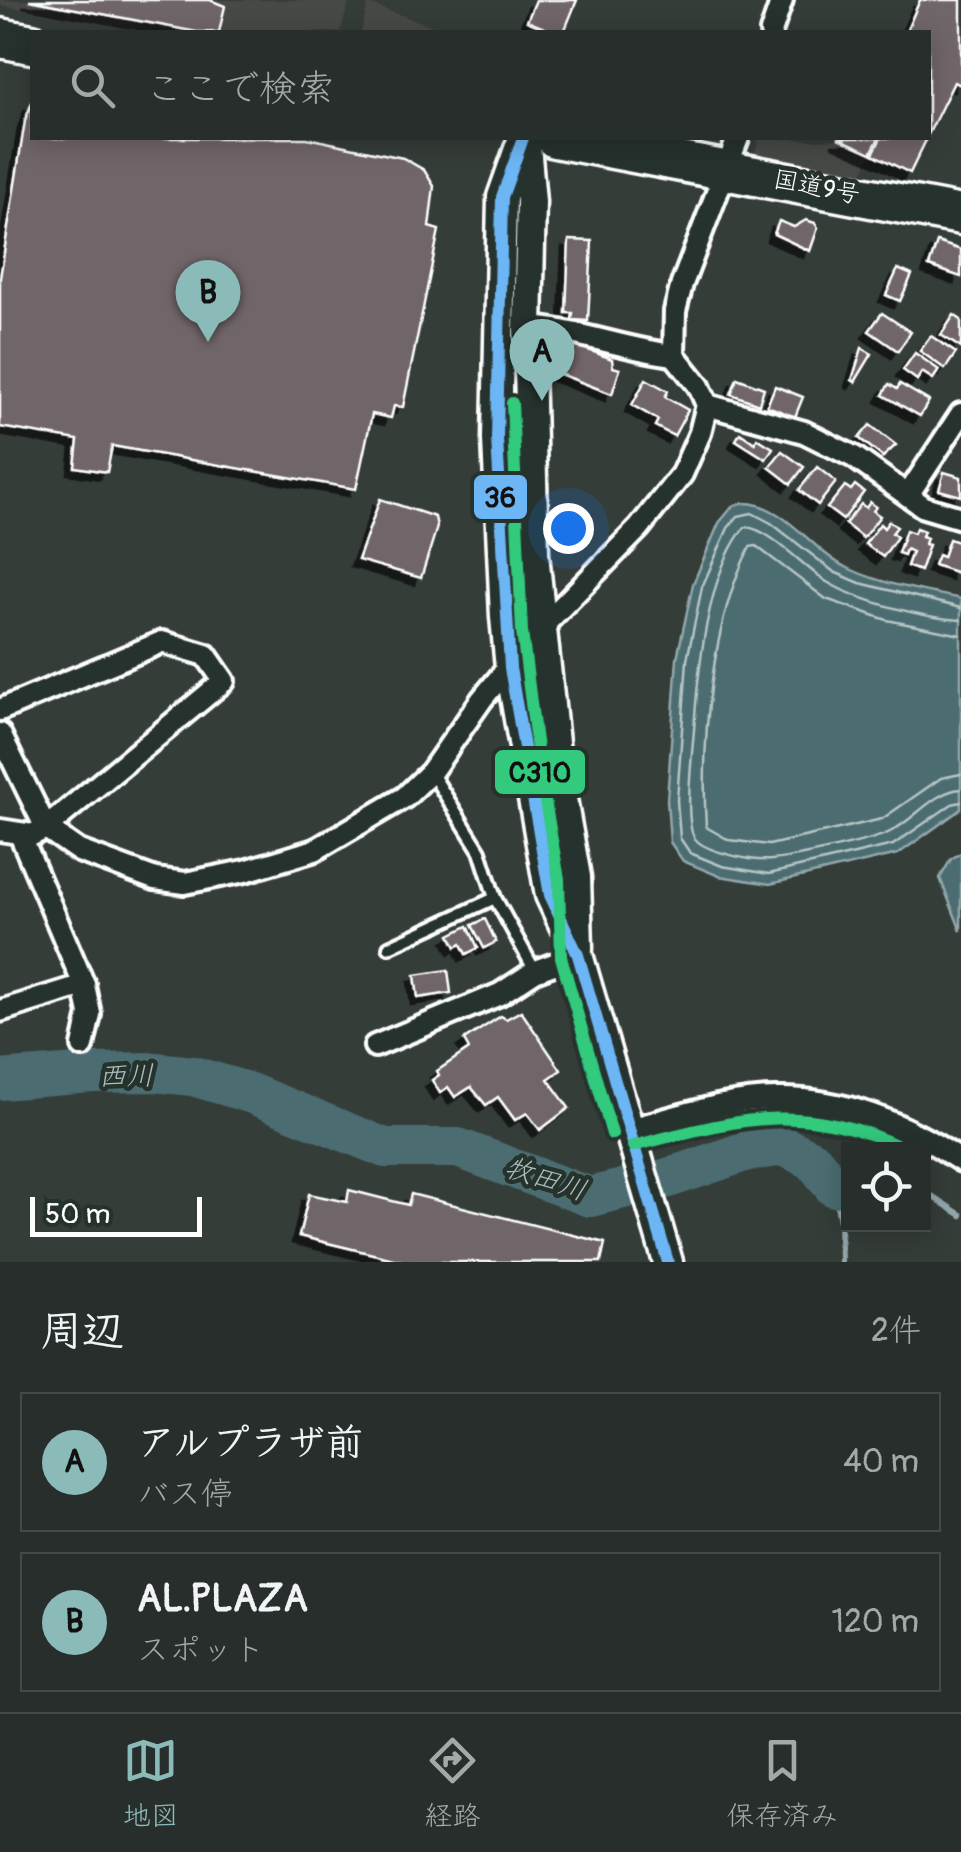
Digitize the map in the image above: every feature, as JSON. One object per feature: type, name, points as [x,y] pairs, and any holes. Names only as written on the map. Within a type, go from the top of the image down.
[{"type":"highway","points":[[0,38],[30,44]]},
{"type":"highway","name":"国道9号","points":[[579,140],[732,153],[961,215]]},
{"type":"street","points":[[772,30],[782,0]]},
{"type":"street","points":[[523,140],[502,198],[497,439],[504,618],[510,668],[550,895],[578,955],[668,1262]]},
{"type":"street","points":[[524,140],[530,202],[530,450],[539,630],[576,877],[578,955]]},
{"type":"street","points":[[0,734],[46,828],[79,851],[155,879],[185,883],[245,871],[315,850],[404,797],[431,772],[482,699],[539,630],[640,528],[682,474],[700,434],[707,405],[700,386],[674,355],[675,311],[732,153]]},
{"type":"street","points":[[528,327],[565,329],[636,350],[674,355]]},
{"type":"street","points":[[707,405],[804,432],[854,458],[924,507],[961,518]]},
{"type":"street","points":[[908,495],[961,414]]},
{"type":"street","points":[[0,710],[162,642],[206,656],[224,681],[46,828],[32,835],[10,832]]},
{"type":"street","points":[[10,832],[84,984],[90,1014],[84,1046]]},
{"type":"street","points":[[375,1046],[500,994],[535,971],[578,955]]},
{"type":"street","points":[[0,1012],[84,984]]},
{"type":"street","points":[[629,1128],[727,1104],[781,1098],[860,1110],[918,1135],[961,1161]]},
{"type":"lane","points":[[431,772],[480,851],[495,898],[535,971]]},
{"type":"lane","points":[[389,947],[495,898]]},
{"type":"shaded area","points":[[0,0],[350,0],[341,30],[137,30],[0,5]]},
{"type":"shaded area","points":[[368,4],[446,30],[362,30]]},
{"type":"shaded area","points":[[758,140],[879,140],[858,181],[752,165]]},
{"type":"water","points":[[742,503],[769,509],[854,571],[899,586],[961,599],[961,809],[898,854],[770,884],[719,876],[683,861],[670,842],[667,800],[677,658],[693,584],[719,523],[733,506]]},
{"type":"water","points":[[961,853],[961,931],[940,878],[951,859]]},
{"type":"building","points":[[29,0],[210,0],[225,6],[219,30],[186,30]]},
{"type":"building","points":[[536,0],[577,0],[565,30],[549,30],[527,21]]},
{"type":"building","points":[[920,0],[961,0],[961,85],[954,82],[931,129],[931,30],[907,30]]},
{"type":"building","points":[[30,107],[30,140],[317,140],[403,158],[424,170],[434,186],[429,227],[439,230],[403,407],[394,406],[391,418],[372,414],[356,489],[112,446],[107,472],[75,467],[78,440],[0,427],[0,278]]},
{"type":"building","points":[[842,140],[878,140],[871,153]]},
{"type":"building","points":[[880,140],[926,140],[910,173],[873,154]]},
{"type":"building","points":[[806,220],[818,228],[810,251],[774,234],[779,221],[794,227]]},
{"type":"building","points":[[569,240],[592,241],[588,321],[572,320],[573,313],[566,313]]},
{"type":"building","points":[[937,242],[961,250],[961,277],[929,266]]},
{"type":"building","points":[[898,269],[912,275],[900,301],[886,295]]},
{"type":"building","points":[[882,313],[911,332],[898,351],[869,331]]},
{"type":"building","points":[[954,315],[961,320],[961,348],[941,335]]},
{"type":"building","points":[[931,336],[956,353],[945,369],[920,351]]},
{"type":"building","points":[[573,344],[612,359],[613,367],[620,369],[612,394],[560,374]]},
{"type":"building","points":[[862,348],[872,354],[855,382],[852,380]]},
{"type":"building","points":[[915,353],[939,370],[933,379],[922,372],[917,380],[903,370]]},
{"type":"building","points":[[737,378],[764,388],[759,404],[731,394]]},
{"type":"building","points":[[646,379],[668,391],[665,397],[688,410],[674,436],[655,426],[658,420],[632,405]]},
{"type":"building","points":[[889,384],[897,389],[900,384],[929,401],[920,416],[883,395]]},
{"type":"building","points":[[775,386],[803,397],[795,417],[767,406]]},
{"type":"building","points":[[870,425],[896,445],[883,457],[859,438]]},
{"type":"building","points":[[740,433],[773,448],[766,459],[736,440]]},
{"type":"building","points":[[782,451],[804,467],[791,484],[769,467]]},
{"type":"building","points":[[817,467],[836,482],[818,505],[799,490]]},
{"type":"building","points":[[944,472],[961,477],[961,496],[939,490]]},
{"type":"building","points":[[855,485],[864,492],[843,520],[827,508],[845,486],[851,490]]},
{"type":"building","points":[[380,499],[435,517],[437,527],[421,578],[358,560]]},
{"type":"building","points":[[870,502],[880,516],[863,538],[845,524],[861,504],[866,508]]},
{"type":"building","points":[[889,521],[897,527],[892,533],[897,537],[883,557],[865,544],[880,524],[884,528]]},
{"type":"building","points":[[916,528],[924,531],[922,536],[929,545],[920,571],[907,566],[912,552],[906,549],[904,555],[898,553],[906,530],[914,533]]},
{"type":"building","points":[[949,539],[961,543],[958,573],[934,565],[938,555],[943,557]]},
{"type":"building","points":[[485,919],[496,942],[484,948],[472,925]]},
{"type":"building","points":[[468,926],[478,948],[466,954],[461,944],[456,947],[450,935]]},
{"type":"building","points":[[448,970],[451,993],[418,998],[415,975]]},
{"type":"building","points":[[521,1011],[561,1070],[548,1079],[569,1108],[540,1130],[527,1113],[515,1120],[498,1097],[486,1105],[471,1087],[455,1097],[448,1087],[440,1093],[432,1080],[439,1075],[437,1071],[469,1049],[464,1040],[501,1016],[506,1019]]},
{"type":"building","points":[[349,1190],[408,1205],[411,1194],[605,1243],[601,1262],[406,1262],[299,1236],[309,1194],[347,1202]]},
{"type":"waterway","name":"牧田川","points":[[0,1080],[91,1073],[193,1076],[250,1093],[385,1148],[458,1148],[590,1197],[668,1178],[744,1152],[783,1146],[813,1160],[834,1187]]},
{"type":"waterway","points":[[841,1186],[834,1187],[841,1262]]},
{"type":"waterway","points":[[931,1196],[961,1215]]},
{"type":"transit line","name":"36","points":[[522,140],[502,197],[497,439],[510,668],[550,895],[578,955],[668,1262]]},
{"type":"transit line","name":"C310","points":[[512,403],[522,632],[540,773],[559,879],[561,957],[612,1134]]},
{"type":"transit line","name":"C310","points":[[633,1146],[706,1128],[771,1119],[835,1124],[888,1142]]},
{"type":"place","name":"AL.PLAZA","points":[[208,342]]},
{"type":"place","name":"アルプラザ前","points":[[542,401]]},
{"type":"water label","name":"西川","points":[[126,1075]]}]
